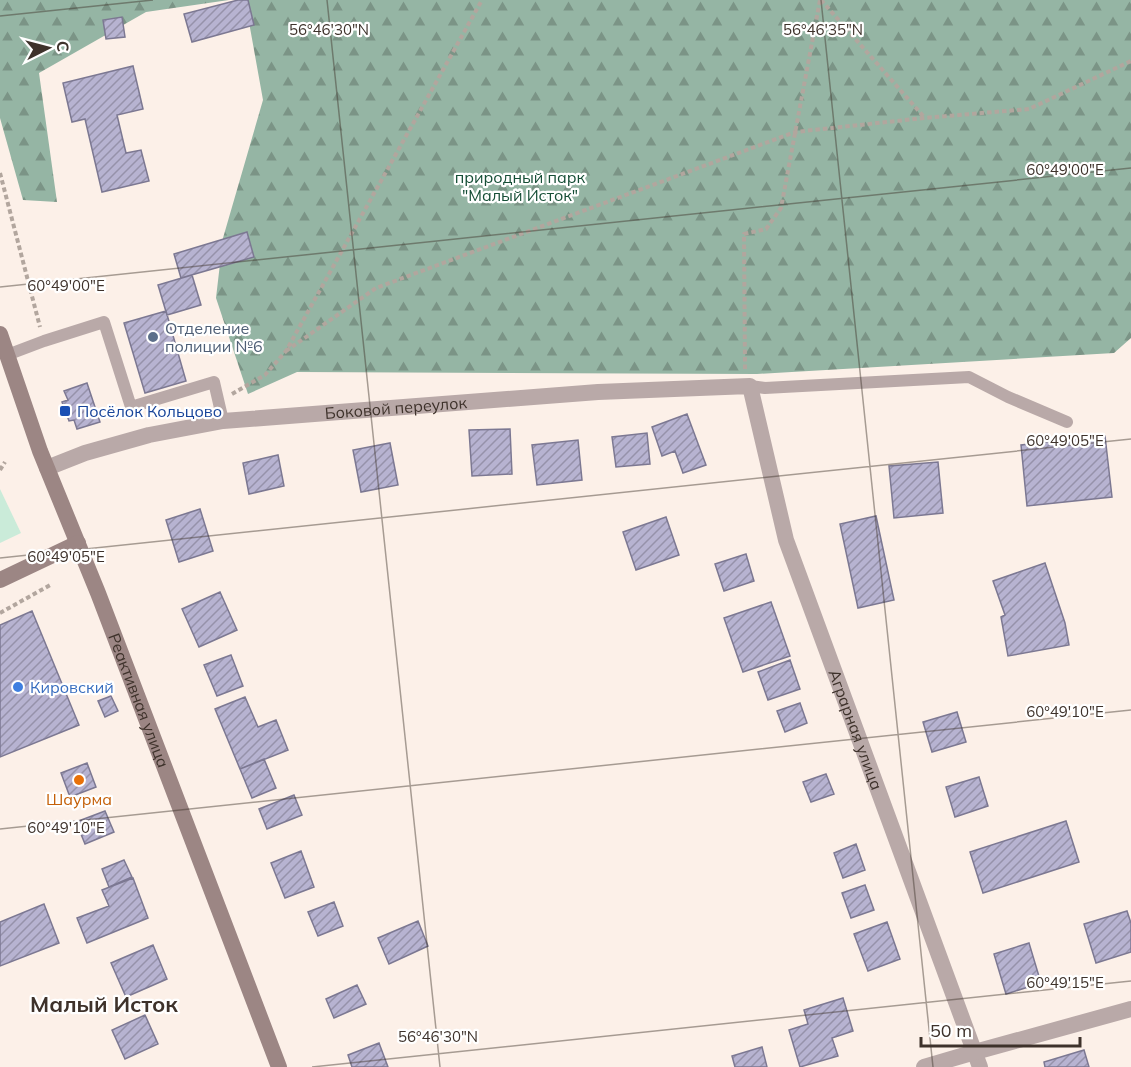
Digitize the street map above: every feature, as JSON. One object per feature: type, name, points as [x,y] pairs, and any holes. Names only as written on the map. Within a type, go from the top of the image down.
[{"type":"main road","name":"Реактивная улица","points":[[0,334],[47,468],[103,604],[279,1067]]},
{"type":"main road","points":[[0,580],[78,543]]},
{"type":"street","name":"Боковой переулок","points":[[47,468],[85,453],[149,435],[223,422],[598,392],[750,386]]},
{"type":"street","name":"Аграрная улица","points":[[750,386],[786,540],[977,1059]]},
{"type":"street","points":[[924,1067],[977,1059],[1131,1009]]},
{"type":"lane","points":[[7,355],[104,322],[132,407],[214,382],[223,422]]},
{"type":"lane","points":[[750,386],[765,388],[969,377],[1067,422]]},
{"type":"path","points":[[219,401],[265,375],[286,351],[482,0]]},
{"type":"path","points":[[821,0],[924,118]]},
{"type":"path","points":[[750,386],[745,375],[744,234],[766,229],[781,208],[821,0]]},
{"type":"path","points":[[286,351],[376,288],[795,132],[1029,109],[1131,61]]},
{"type":"path","points":[[0,173],[44,341]]},
{"type":"path","points":[[0,470],[5,462]]},
{"type":"path","points":[[0,613],[52,584]]},
{"type":"green space","points":[[0,0],[229,0],[146,12],[39,73],[57,202],[23,200],[0,118]]},
{"type":"green space","name":"природный парк \"Малый Исток\"","points":[[245,0],[1131,0],[1131,338],[1114,353],[757,374],[297,372],[248,394],[216,298],[223,238],[263,100]]},
{"type":"green space","points":[[0,489],[21,533],[0,543]]},
{"type":"building","points":[[238,0],[248,0],[254,25],[192,42],[184,14]]},
{"type":"building","points":[[122,17],[125,37],[106,39],[103,20]]},
{"type":"building","points":[[133,66],[143,109],[117,115],[126,153],[141,150],[149,181],[102,192],[85,119],[72,122],[63,83]]},
{"type":"building","points":[[247,232],[254,257],[181,278],[174,254]]},
{"type":"building","points":[[192,275],[201,305],[167,315],[158,285]]},
{"type":"building","points":[[166,311],[186,381],[145,393],[124,323]]},
{"type":"building","points":[[87,383],[100,422],[77,429],[74,420],[69,421],[62,402],[68,400],[64,391]]},
{"type":"building","points":[[687,414],[706,465],[683,473],[675,451],[662,456],[652,427]]},
{"type":"building","points":[[510,429],[512,474],[472,476],[469,430]]},
{"type":"building","points":[[647,433],[650,464],[616,467],[612,437]]},
{"type":"building","points":[[1105,436],[1112,497],[1027,506],[1021,445]]},
{"type":"building","points":[[578,440],[582,480],[537,485],[532,445]]},
{"type":"building","points":[[390,443],[398,485],[361,492],[353,450]]},
{"type":"building","points":[[278,455],[284,486],[249,494],[243,463]]},
{"type":"building","points":[[938,462],[943,513],[894,518],[889,466]]},
{"type":"building","points":[[200,509],[213,551],[179,562],[166,520]]},
{"type":"building","points":[[876,516],[894,600],[858,608],[840,524]]},
{"type":"building","points":[[666,517],[679,555],[636,570],[623,532]]},
{"type":"building","points":[[746,554],[754,581],[724,591],[715,564]]},
{"type":"building","points":[[1045,563],[1065,623],[1069,645],[1008,656],[1001,617],[1005,615],[993,581]]},
{"type":"building","points":[[220,592],[237,630],[199,647],[182,609]]},
{"type":"building","points":[[771,602],[790,656],[743,672],[724,618]]},
{"type":"building","points":[[32,611],[79,725],[0,757],[0,625]]},
{"type":"building","points":[[231,655],[243,686],[217,696],[204,665]]},
{"type":"building","points":[[790,660],[800,689],[768,700],[758,672]]},
{"type":"building","points":[[111,696],[118,711],[105,717],[98,701]]},
{"type":"building","points":[[245,697],[258,727],[276,720],[288,750],[240,769],[215,709]]},
{"type":"building","points":[[800,703],[807,723],[785,732],[777,711]]},
{"type":"building","points":[[957,712],[966,742],[932,752],[923,722]]},
{"type":"building","points":[[264,759],[276,788],[252,798],[240,769]]},
{"type":"building","name":"Шаурма","points":[[87,763],[96,787],[70,797],[61,773]]},
{"type":"building","points":[[826,774],[834,794],[811,802],[803,782]]},
{"type":"building","points":[[979,777],[988,806],[955,817],[946,787]]},
{"type":"building","points":[[294,795],[302,815],[267,829],[259,809]]},
{"type":"building","points":[[105,811],[114,832],[85,844],[76,822]]},
{"type":"building","points":[[1066,821],[1079,862],[983,893],[970,852]]},
{"type":"building","points":[[856,844],[865,870],[843,878],[834,853]]},
{"type":"building","points":[[301,851],[314,887],[285,898],[271,863]]},
{"type":"building","points":[[124,860],[132,877],[109,887],[102,869]]},
{"type":"building","points":[[133,878],[148,918],[87,943],[77,918],[109,906],[102,890]]},
{"type":"building","points":[[865,885],[874,910],[851,918],[842,893]]},
{"type":"building","points":[[334,902],[343,926],[318,936],[308,912]]},
{"type":"building","points":[[44,904],[59,943],[0,966],[0,922]]},
{"type":"building","points":[[1127,911],[1131,923],[1131,952],[1096,963],[1084,924]]},
{"type":"building","points":[[418,921],[428,946],[389,964],[378,938]]},
{"type":"building","points":[[887,922],[900,959],[868,971],[854,934]]},
{"type":"building","points":[[1029,943],[1041,983],[1006,994],[994,954]]},
{"type":"building","points":[[153,945],[167,979],[126,997],[111,963]]},
{"type":"building","points":[[357,985],[366,1004],[334,1018],[326,999]]},
{"type":"building","points":[[843,998],[853,1031],[832,1038],[838,1056],[800,1067],[789,1030],[808,1024],[804,1010]]},
{"type":"building","points":[[145,1015],[158,1044],[125,1059],[112,1030]]},
{"type":"building","points":[[379,1043],[388,1067],[352,1067],[348,1055]]},
{"type":"building","points":[[762,1047],[767,1067],[735,1067],[732,1056]]},
{"type":"building","points":[[1084,1050],[1089,1067],[1045,1067],[1044,1062]]},
{"type":"place","name":"Отделение полиции №6","points":[[153,337]]},
{"type":"place","name":"Посёлок Кольцово","points":[[65,411]]},
{"type":"place","name":"Кировский","points":[[18,687]]},
{"type":"place","name":"Шаурма","points":[[79,780]]},
{"type":"district","name":"Малый Исток","points":[[104,1004]]}]
